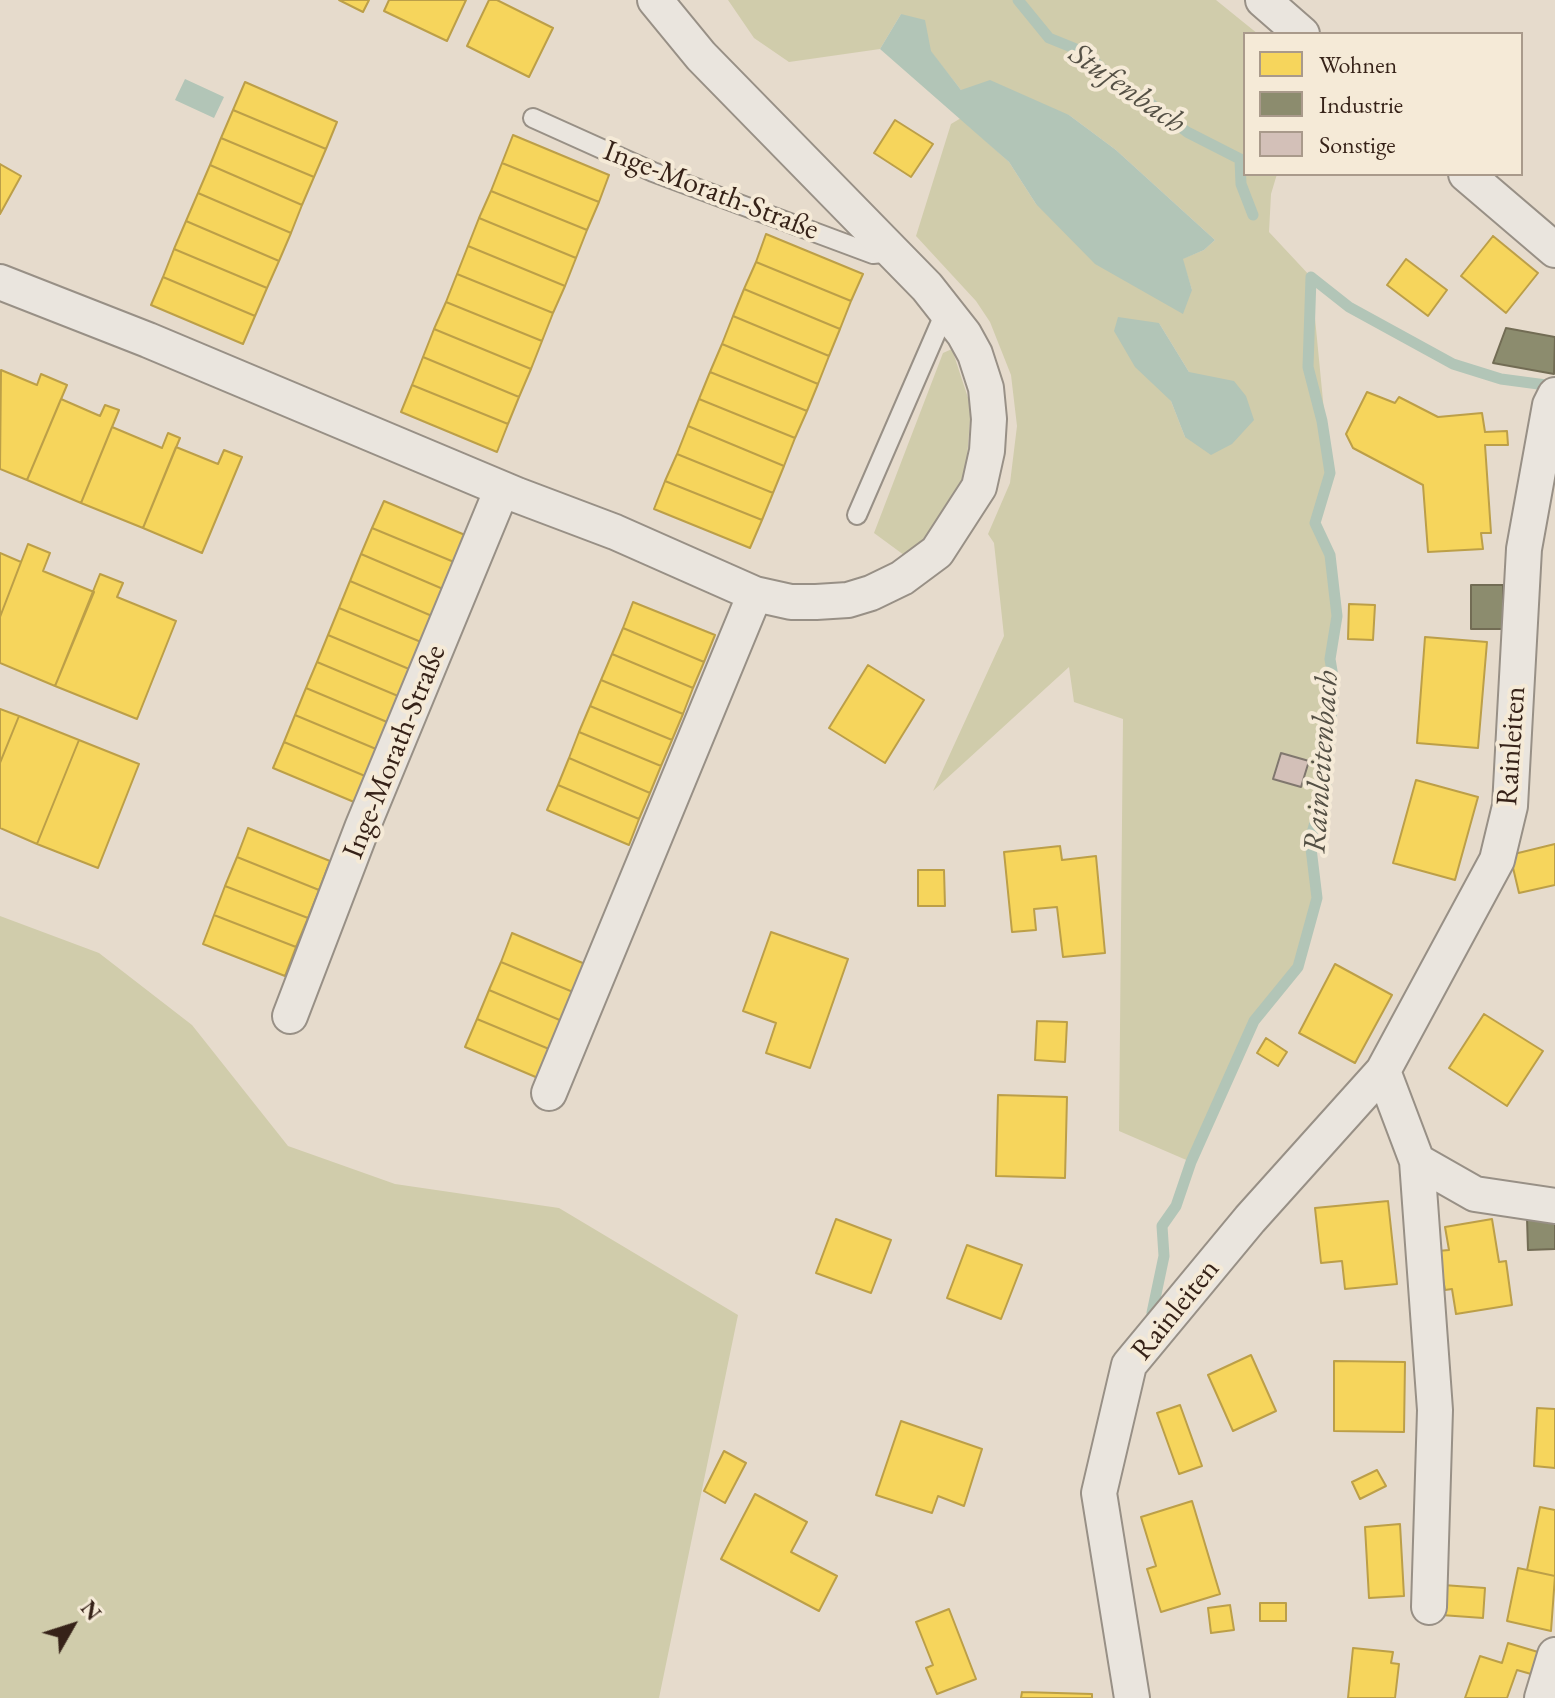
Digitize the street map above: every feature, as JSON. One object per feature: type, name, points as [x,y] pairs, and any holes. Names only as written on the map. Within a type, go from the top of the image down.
[{"type":"street","name":"Inge-Morath-Straße","points":[[0,282],[502,489],[615,532],[755,594],[791,602],[816,602],[848,600],[871,593],[920,567],[937,552],[957,525],[982,476],[989,419],[986,388],[975,354],[946,310],[701,56],[655,0]]},
{"type":"street","points":[[1263,0],[1300,32]]},
{"type":"street","points":[[1468,176],[1555,250]]},
{"type":"street","name":"Rainleiten","points":[[1132,1698],[1099,1493],[1129,1365],[1250,1219],[1383,1071],[1497,860],[1510,806],[1524,549],[1550,405],[1555,395]]},
{"type":"street","name":"Inge-Morath-Straße","points":[[290,1016],[362,828],[502,489]]},
{"type":"street","points":[[549,1093],[755,594]]},
{"type":"street","points":[[1383,1071],[1417,1161],[1435,1410],[1429,1607]]},
{"type":"street","points":[[1417,1161],[1475,1194],[1555,1206]]},
{"type":"street","points":[[1542,1698],[1555,1655]]},
{"type":"lane","name":"Inge-Morath-Straße","points":[[533,118],[653,172],[873,254],[892,252]]},
{"type":"lane","points":[[857,515],[946,310]]},
{"type":"shaded area","points":[[728,0],[1216,0],[1256,32],[1243,32],[1243,176],[1276,176],[1271,194],[1269,232],[1311,277],[1330,473],[1315,523],[1330,555],[1337,616],[1330,659],[1334,683],[1326,784],[1310,840],[1317,898],[1298,967],[1254,1021],[1191,1162],[1119,1131],[1123,719],[1074,702],[1069,667],[933,791],[1004,636],[994,543],[988,534],[1010,483],[1017,426],[1011,375],[990,322],[976,301],[916,236],[951,124],[961,118],[1009,162],[1036,204],[1192,290],[1182,259],[1204,250],[1215,240],[1116,150],[1069,115],[961,90],[901,14],[880,49],[789,62],[754,38]],"holes":[[[1159,323],[1189,372],[1185,437],[1171,401]]]},
{"type":"shaded area","points":[[901,14],[925,20],[931,51],[961,90],[990,80],[1069,115],[1116,150],[1215,240],[1204,250],[1183,259],[1192,290],[1183,314],[1095,264],[1036,204],[1009,162],[880,49]]},
{"type":"shaded area","points":[[185,79],[224,97],[214,118],[175,100]]},
{"type":"shaded area","points":[[1118,317],[1159,323],[1189,372],[1234,381],[1246,396],[1254,420],[1232,444],[1211,455],[1185,437],[1171,401],[1135,367],[1114,331]]},
{"type":"shaded area","points":[[952,349],[971,407],[966,471],[945,515],[908,558],[874,533],[943,353]]},
{"type":"shaded area","points":[[0,916],[99,953],[192,1025],[288,1146],[395,1184],[559,1208],[738,1315],[659,1698],[0,1698]]},
{"type":"building: Wohnen","points":[[339,0],[369,0],[363,12]]},
{"type":"building: Wohnen","points":[[389,0],[466,0],[447,41],[384,11]]},
{"type":"building: Wohnen","points":[[489,0],[497,0],[553,28],[529,77],[467,46]]},
{"type":"building: Wohnen","points":[[245,82],[337,122],[326,149],[233,110]]},
{"type":"building: Wohnen","points":[[233,110],[326,149],[314,177],[221,138]]},
{"type":"building: Wohnen","points":[[895,120],[933,144],[911,177],[874,153]]},
{"type":"building: Wohnen","points":[[513,135],[609,175],[599,202],[502,163]]},
{"type":"building: Wohnen","points":[[221,138],[314,177],[302,205],[210,165]]},
{"type":"building: Wohnen","points":[[502,163],[599,202],[587,230],[491,191]]},
{"type":"building: Wohnen","points":[[0,164],[21,176],[0,214]]},
{"type":"building: Wohnen","points":[[210,165],[302,205],[291,233],[198,193]]},
{"type":"building: Wohnen","points":[[491,191],[587,230],[576,258],[479,218]]},
{"type":"building: Wohnen","points":[[198,193],[291,233],[279,261],[186,221]]},
{"type":"building: Wohnen","points":[[479,218],[576,258],[565,286],[468,246]]},
{"type":"building: Wohnen","points":[[186,221],[279,261],[267,288],[174,249]]},
{"type":"building: Wohnen","points":[[766,234],[863,274],[851,301],[756,262]]},
{"type":"building: Wohnen","points":[[1493,236],[1538,273],[1506,313],[1461,276]]},
{"type":"building: Wohnen","points":[[468,246],[565,286],[553,313],[457,274]]},
{"type":"building: Wohnen","points":[[174,249],[267,288],[255,316],[163,277]]},
{"type":"building: Wohnen","points":[[1406,259],[1447,290],[1428,316],[1387,285]]},
{"type":"building: Wohnen","points":[[756,262],[851,301],[840,329],[744,289]]},
{"type":"building: Wohnen","points":[[457,274],[553,313],[542,341],[446,302]]},
{"type":"building: Wohnen","points":[[163,277],[255,316],[243,344],[151,305]]},
{"type":"building: Wohnen","points":[[744,289],[840,329],[829,356],[733,316]]},
{"type":"building: Wohnen","points":[[446,302],[542,341],[531,369],[434,329]]},
{"type":"building: Wohnen","points":[[733,316],[829,356],[818,384],[722,344]]},
{"type":"building: Wohnen","points":[[434,329],[531,369],[519,397],[423,357]]},
{"type":"building: Wohnen","points":[[722,344],[818,384],[807,411],[710,372]]},
{"type":"building: Wohnen","points":[[423,357],[519,397],[508,424],[412,385]]},
{"type":"building: Wohnen","points":[[1,370],[37,385],[41,374],[67,385],[27,480],[0,469]]},
{"type":"building: Wohnen","points":[[710,372],[807,411],[795,438],[699,399]]},
{"type":"building: Wohnen","points":[[412,385],[508,424],[497,452],[401,412]]},
{"type":"building: Wohnen","points":[[1367,392],[1395,403],[1399,397],[1438,417],[1482,413],[1485,432],[1507,431],[1508,445],[1485,445],[1491,533],[1481,533],[1483,549],[1428,552],[1423,485],[1353,448],[1346,434]]},
{"type":"building: Wohnen","points":[[61,399],[100,416],[105,405],[119,410],[81,503],[27,480]]},
{"type":"building: Wohnen","points":[[699,399],[795,438],[784,466],[688,426]]},
{"type":"building: Wohnen","points":[[688,426],[784,466],[773,493],[677,454]]},
{"type":"building: Wohnen","points":[[112,427],[162,448],[168,433],[180,438],[143,528],[81,503]]},
{"type":"building: Wohnen","points":[[176,447],[218,464],[224,450],[242,457],[202,553],[143,528]]},
{"type":"building: Wohnen","points":[[677,454],[773,493],[762,520],[665,481]]},
{"type":"building: Wohnen","points":[[665,481],[762,520],[750,548],[654,509]]},
{"type":"building: Wohnen","points":[[384,501],[465,535],[454,562],[372,528]]},
{"type":"building: Wohnen","points":[[372,528],[454,562],[443,589],[361,554]]},
{"type":"building: Wohnen","points":[[28,544],[50,553],[43,571],[94,592],[55,686],[0,663],[0,617]]},
{"type":"building: Wohnen","points":[[0,553],[21,562],[0,617]]},
{"type":"building: Wohnen","points":[[361,554],[443,589],[432,616],[350,581]]},
{"type":"building: Wohnen","points":[[100,574],[123,583],[117,597],[176,621],[137,719],[55,686]]},
{"type":"building: Wohnen","points":[[350,581],[432,616],[421,642],[339,608]]},
{"type":"building: Wohnen","points":[[633,602],[715,635],[704,662],[623,628]]},
{"type":"building: Wohnen","points":[[1349,604],[1375,605],[1373,640],[1348,639]]},
{"type":"building: Wohnen","points":[[339,608],[421,642],[409,669],[328,635]]},
{"type":"building: Wohnen","points":[[623,628],[704,662],[693,688],[612,654]]},
{"type":"building: Wohnen","points":[[328,635],[409,669],[398,696],[317,662]]},
{"type":"building: Wohnen","points":[[1425,637],[1487,642],[1478,748],[1417,743]]},
{"type":"building: Wohnen","points":[[612,654],[693,688],[683,714],[601,680]]},
{"type":"building: Wohnen","points":[[317,662],[398,696],[387,722],[306,688]]},
{"type":"building: Wohnen","points":[[868,665],[924,700],[885,763],[829,728]]},
{"type":"building: Wohnen","points":[[601,680],[683,714],[672,740],[590,706]]},
{"type":"building: Wohnen","points":[[306,688],[387,722],[376,749],[295,715]]},
{"type":"building: Wohnen","points":[[590,706],[672,740],[661,766],[579,732]]},
{"type":"building: Wohnen","points":[[0,709],[19,716],[0,763]]},
{"type":"building: Wohnen","points":[[295,715],[376,749],[365,776],[284,742]]},
{"type":"building: Wohnen","points":[[19,716],[79,740],[37,844],[0,828],[0,763]]},
{"type":"building: Wohnen","points":[[579,732],[661,766],[650,793],[569,758]]},
{"type":"building: Wohnen","points":[[79,740],[139,764],[98,868],[37,844]]},
{"type":"building: Wohnen","points":[[284,742],[365,776],[354,802],[273,768]]},
{"type":"building: Wohnen","points":[[569,758],[650,793],[639,819],[558,785]]},
{"type":"building: Wohnen","points":[[1416,780],[1478,797],[1455,880],[1393,863]]},
{"type":"building: Wohnen","points":[[558,785],[639,819],[629,845],[547,810]]},
{"type":"building: Wohnen","points":[[248,828],[330,861],[319,890],[237,857]]},
{"type":"building: Wohnen","points":[[1555,844],[1555,885],[1519,893],[1510,855]]},
{"type":"building: Wohnen","points":[[1060,846],[1062,860],[1096,856],[1105,953],[1063,957],[1057,907],[1034,909],[1036,930],[1012,932],[1004,852]]},
{"type":"building: Wohnen","points":[[237,857],[319,890],[308,918],[225,886]]},
{"type":"building: Wohnen","points":[[918,870],[944,870],[945,906],[918,906]]},
{"type":"building: Wohnen","points":[[225,886],[308,918],[296,947],[214,915]]},
{"type":"building: Wohnen","points":[[214,915],[296,947],[285,976],[203,944]]},
{"type":"building: Wohnen","points":[[771,932],[848,959],[810,1068],[766,1053],[776,1023],[743,1011]]},
{"type":"building: Wohnen","points":[[512,933],[585,964],[573,992],[501,962]]},
{"type":"building: Wohnen","points":[[501,962],[573,992],[562,1021],[489,990]]},
{"type":"building: Wohnen","points":[[1335,964],[1392,995],[1355,1063],[1299,1033]]},
{"type":"building: Wohnen","points":[[489,990],[562,1021],[549,1049],[477,1019]]},
{"type":"building: Wohnen","points":[[1484,1014],[1543,1051],[1507,1106],[1449,1068]]},
{"type":"building: Wohnen","points":[[477,1019],[549,1049],[538,1078],[465,1047]]},
{"type":"building: Wohnen","points":[[1037,1021],[1067,1022],[1065,1062],[1035,1060]]},
{"type":"building: Wohnen","points":[[1266,1038],[1287,1052],[1278,1066],[1257,1053]]},
{"type":"building: Wohnen","points":[[998,1095],[1067,1097],[1065,1178],[996,1176]]},
{"type":"building: Wohnen","points":[[1388,1201],[1397,1284],[1345,1289],[1342,1261],[1321,1263],[1315,1208]]},
{"type":"building: Wohnen","points":[[836,1219],[891,1240],[871,1293],[816,1273]]},
{"type":"building: Wohnen","points":[[1492,1219],[1499,1262],[1506,1261],[1512,1305],[1456,1314],[1452,1289],[1445,1290],[1438,1251],[1449,1250],[1445,1227]]},
{"type":"building: Wohnen","points":[[967,1245],[1022,1265],[1001,1319],[947,1298]]},
{"type":"building: Wohnen","points":[[1251,1355],[1276,1411],[1233,1431],[1208,1375]]},
{"type":"building: Wohnen","points":[[1334,1361],[1405,1362],[1404,1432],[1334,1431]]},
{"type":"building: Wohnen","points":[[1180,1405],[1202,1466],[1179,1474],[1157,1413]]},
{"type":"building: Wohnen","points":[[1537,1408],[1555,1409],[1555,1468],[1534,1466]]},
{"type":"building: Wohnen","points":[[901,1421],[982,1449],[964,1506],[938,1496],[932,1513],[876,1495]]},
{"type":"building: Wohnen","points":[[724,1451],[746,1463],[725,1503],[704,1491]]},
{"type":"building: Wohnen","points":[[1377,1470],[1386,1486],[1360,1499],[1352,1482]]},
{"type":"building: Wohnen","points":[[755,1494],[807,1522],[791,1552],[837,1576],[819,1611],[721,1559]]},
{"type":"building: Wohnen","points":[[1192,1501],[1220,1594],[1161,1612],[1147,1569],[1156,1566],[1141,1517]]},
{"type":"building: Wohnen","points":[[1540,1507],[1555,1510],[1555,1576],[1527,1570]]},
{"type":"building: Wohnen","points":[[1400,1524],[1404,1596],[1369,1598],[1365,1527]]},
{"type":"building: Wohnen","points":[[1518,1568],[1555,1576],[1551,1631],[1507,1621]]},
{"type":"building: Wohnen","points":[[1443,1585],[1485,1588],[1483,1618],[1441,1615]]},
{"type":"building: Wohnen","points":[[1260,1603],[1286,1603],[1286,1621],[1260,1621]]},
{"type":"building: Wohnen","points":[[1230,1605],[1234,1630],[1211,1633],[1208,1608]]},
{"type":"building: Wohnen","points":[[949,1609],[976,1679],[937,1694],[926,1668],[933,1665],[916,1622]]},
{"type":"building: Wohnen","points":[[1508,1643],[1538,1652],[1531,1674],[1517,1670],[1507,1698],[1465,1698],[1480,1656],[1502,1663]]},
{"type":"building: Wohnen","points":[[1353,1648],[1393,1652],[1391,1663],[1399,1664],[1395,1698],[1348,1698]]},
{"type":"building: Wohnen","points":[[1022,1692],[1092,1694],[1092,1698],[1021,1698]]},
{"type":"building: Industrie","points":[[1506,328],[1555,337],[1554,374],[1493,363]]},
{"type":"building: Industrie","points":[[1471,585],[1503,585],[1503,629],[1471,629]]},
{"type":"building: Industrie","points":[[1555,1217],[1555,1249],[1528,1250],[1527,1218]]},
{"type":"building: Sonstige","points":[[1281,753],[1309,761],[1301,787],[1273,779]]},
{"type":"waterway","name":"Stufenbach","points":[[1018,0],[1049,38],[1086,53],[1126,93],[1141,96],[1187,132],[1240,159],[1241,184],[1253,215]]},
{"type":"waterway","name":"Stufenbach","points":[[1311,277],[1349,307],[1453,364],[1501,379],[1546,385]]},
{"type":"waterway","name":"Rainleitenbach","points":[[1152,1313],[1164,1256],[1162,1226],[1176,1206],[1191,1162],[1254,1021],[1298,967],[1317,898],[1310,840],[1326,784],[1334,683],[1330,659],[1337,616],[1330,555],[1315,523],[1330,473],[1322,421],[1308,367],[1311,277]]}]
